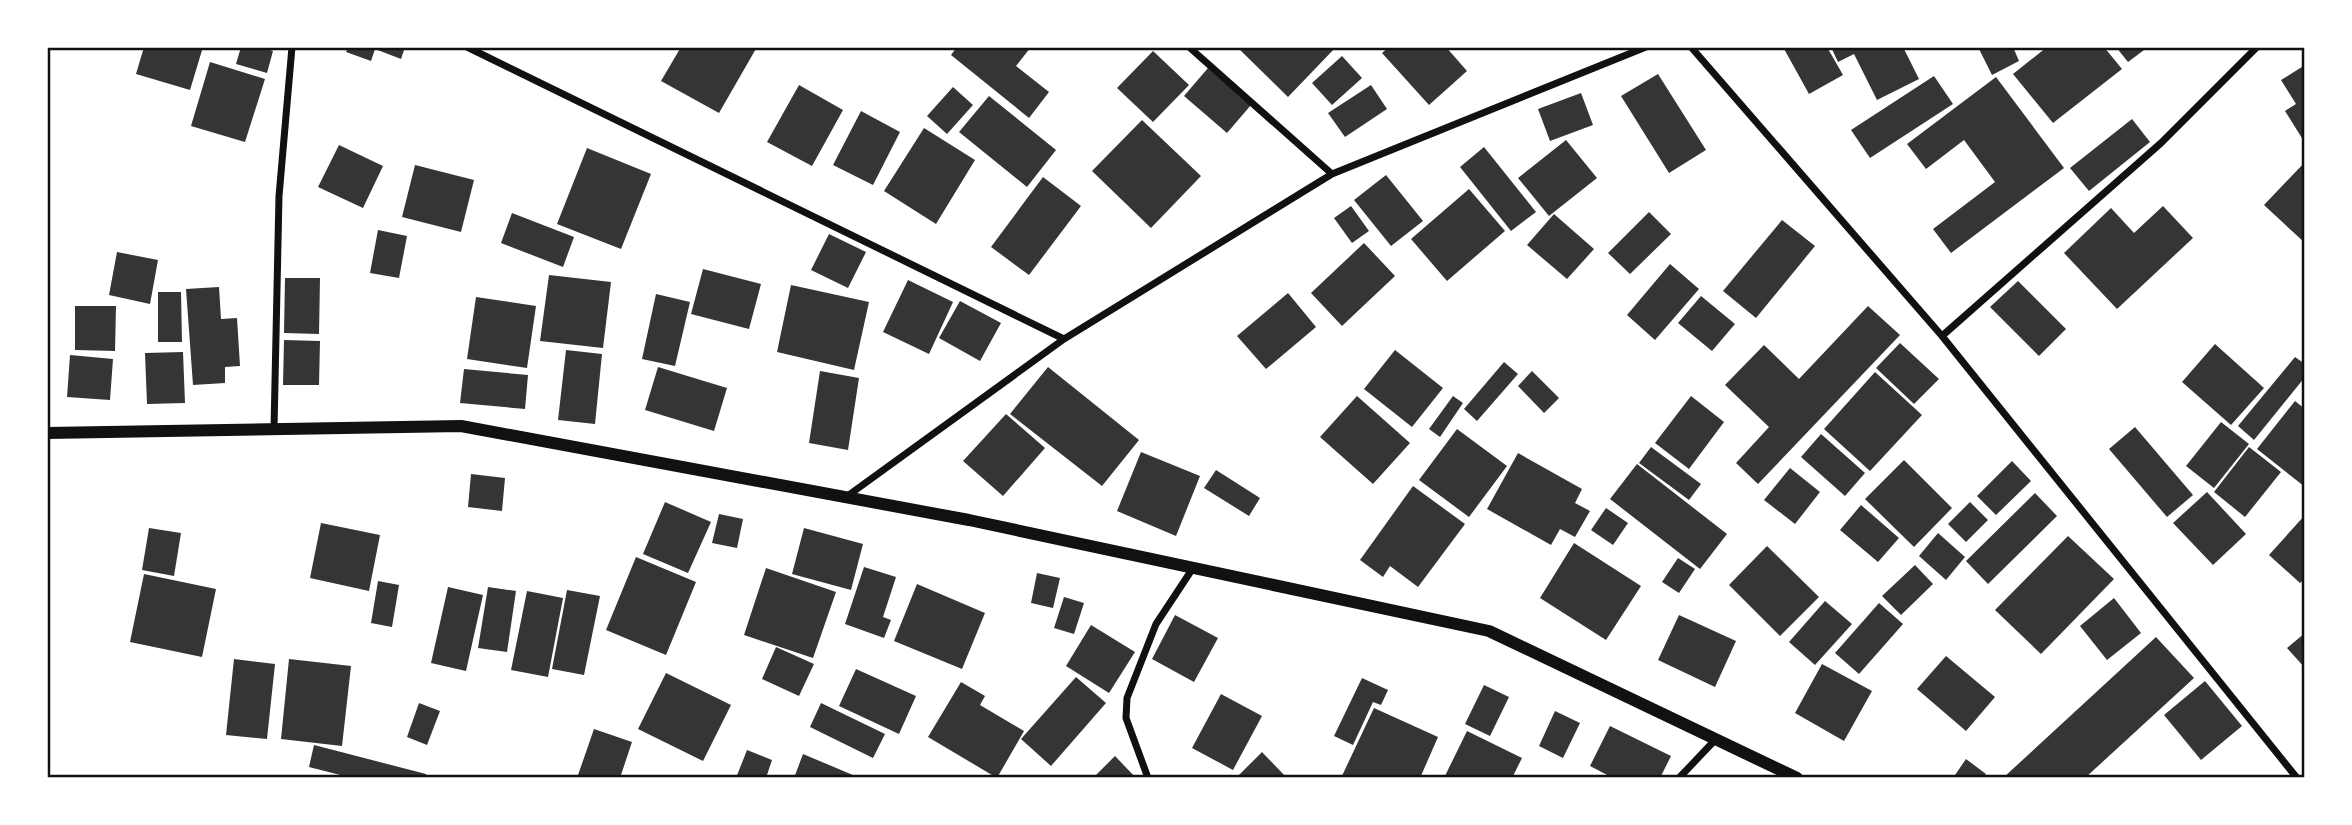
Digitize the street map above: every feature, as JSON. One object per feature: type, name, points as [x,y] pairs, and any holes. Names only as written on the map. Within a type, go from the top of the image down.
[{"type":"street","points":[[274,429],[279,196],[292,47]]},
{"type":"street","points":[[467,47],[1065,339]]},
{"type":"street","points":[[1189,47],[1332,174]]},
{"type":"street","points":[[846,497],[1065,339],[1332,174],[1646,47]]},
{"type":"street","points":[[1691,47],[1942,336],[2297,778]]},
{"type":"street","points":[[1942,336],[2161,143],[2257,47]]},
{"type":"street","points":[[47,433],[461,426],[968,520],[1489,631],[1797,778]]},
{"type":"street","points":[[1147,778],[1126,719],[1127,698],[1156,624],[1193,568]]},
{"type":"street","points":[[1679,778],[1716,739]]},
{"type":"building","points":[[144,47],[203,47],[190,90],[136,74]]},
{"type":"building","points":[[241,47],[262,47],[273,51],[267,73],[236,64]]},
{"type":"building","points":[[348,47],[405,47],[401,59],[375,49],[371,61],[346,52]]},
{"type":"building","points":[[681,47],[757,47],[719,113],[661,81]]},
{"type":"building","points":[[957,47],[1031,47],[1016,66],[1049,92],[1029,118],[951,55]]},
{"type":"building","points":[[1237,47],[1336,47],[1288,97]]},
{"type":"building","points":[[1389,47],[1446,47],[1467,71],[1429,105],[1382,53]]},
{"type":"building","points":[[1783,47],[1827,47],[1843,75],[1809,94]]},
{"type":"building","points":[[1831,47],[1903,47],[1919,79],[1877,100],[1854,54],[1838,62]]},
{"type":"building","points":[[1978,47],[2013,47],[2019,61],[1992,75]]},
{"type":"building","points":[[2047,47],[2104,47],[2122,69],[2053,123],[2013,74]]},
{"type":"building","points":[[2116,47],[2148,47],[2128,62]]},
{"type":"building","points":[[1153,51],[1189,85],[1153,122],[1117,88]]},
{"type":"building","points":[[1342,56],[1362,78],[1332,105],[1312,83]]},
{"type":"building","points":[[210,62],[265,79],[245,142],[191,126]]},
{"type":"building","points":[[2305,65],[2305,143],[2285,111],[2296,104],[2281,80]]},
{"type":"building","points":[[1208,68],[1251,105],[1227,133],[1184,96]]},
{"type":"building","points":[[1658,74],[1706,150],[1669,173],[1621,96]]},
{"type":"building","points":[[1934,76],[1953,104],[1870,158],[1851,130]]},
{"type":"building","points":[[1996,77],[2064,168],[1951,253],[1933,229],[1995,182],[1964,140],[1926,169],[1907,144]]},
{"type":"building","points":[[799,85],[843,110],[812,166],[767,142]]},
{"type":"building","points":[[1371,85],[1387,109],[1345,137],[1328,113]]},
{"type":"building","points":[[953,87],[973,105],[947,134],[927,116]]},
{"type":"building","points":[[1581,93],[1593,125],[1550,141],[1538,109]]},
{"type":"building","points":[[989,96],[1056,150],[1027,187],[959,132]]},
{"type":"building","points":[[861,111],[900,132],[873,185],[833,165]]},
{"type":"building","points":[[2132,119],[2150,142],[2089,191],[2070,168]]},
{"type":"building","points":[[1142,120],[1201,176],[1151,228],[1092,171]]},
{"type":"building","points":[[924,128],[975,160],[936,224],[884,191]]},
{"type":"building","points":[[1566,140],[1597,178],[1549,216],[1518,178]]},
{"type":"building","points":[[339,145],[383,166],[363,208],[318,187]]},
{"type":"building","points":[[1484,147],[1536,212],[1511,231],[1460,167]]},
{"type":"building","points":[[587,148],[651,174],[621,249],[557,224]]},
{"type":"building","points":[[2305,162],[2305,243],[2264,205]]},
{"type":"building","points":[[415,165],[474,180],[461,232],[402,217]]},
{"type":"building","points":[[1386,175],[1423,221],[1391,246],[1354,200]]},
{"type":"building","points":[[1043,177],[1081,206],[1029,275],[991,247]]},
{"type":"building","points":[[1469,189],[1505,231],[1447,281],[1411,239]]},
{"type":"building","points":[[1351,206],[1369,231],[1352,243],[1334,218]]},
{"type":"building","points":[[2163,206],[2193,238],[2117,309],[2064,253],[2111,208],[2134,233]]},
{"type":"building","points":[[1649,212],[1671,234],[1630,274],[1608,253]]},
{"type":"building","points":[[512,213],[574,237],[563,267],[501,243]]},
{"type":"building","points":[[1554,214],[1594,249],[1567,279],[1527,245]]},
{"type":"building","points":[[1782,220],[1815,246],[1756,318],[1723,291]]},
{"type":"building","points":[[378,230],[407,236],[399,278],[370,273]]},
{"type":"building","points":[[829,234],[866,252],[848,288],[811,270]]},
{"type":"building","points":[[1364,243],[1395,276],[1342,326],[1311,293]]},
{"type":"building","points":[[117,252],[158,260],[150,304],[109,295]]},
{"type":"building","points":[[1670,264],[1699,289],[1655,340],[1627,315]]},
{"type":"building","points":[[703,269],[761,284],[749,329],[691,314]]},
{"type":"building","points":[[549,275],[611,282],[603,348],[540,341]]},
{"type":"building","points":[[285,278],[320,278],[319,334],[284,333]]},
{"type":"building","points":[[908,280],[953,302],[929,354],[883,332]]},
{"type":"building","points":[[2018,281],[2066,329],[2039,356],[1990,307]]},
{"type":"building","points":[[791,285],[869,302],[854,370],[777,352]]},
{"type":"building","points":[[219,287],[221,319],[237,318],[240,366],[225,367],[225,383],[193,385],[186,289]]},
{"type":"building","points":[[158,292],[181,292],[182,342],[158,342]]},
{"type":"building","points":[[1288,293],[1316,327],[1266,369],[1237,336]]},
{"type":"building","points":[[656,294],[690,302],[675,366],[642,359]]},
{"type":"building","points":[[1701,296],[1735,324],[1712,351],[1678,323]]},
{"type":"building","points":[[476,297],[536,306],[527,368],[467,359]]},
{"type":"building","points":[[960,301],[1001,323],[980,361],[939,338]]},
{"type":"building","points":[[75,306],[116,306],[115,351],[75,350]]},
{"type":"building","points":[[1868,306],[1900,335],[1758,484],[1736,463],[1769,427],[1725,385],[1764,345],[1799,379]]},
{"type":"building","points":[[284,340],[320,341],[319,385],[283,385]]},
{"type":"building","points":[[1900,343],[1939,379],[1914,404],[1876,368]]},
{"type":"building","points":[[2215,344],[2264,388],[2231,425],[2182,382]]},
{"type":"building","points":[[566,350],[602,354],[595,424],[558,420]]},
{"type":"building","points":[[1395,350],[1443,388],[1412,427],[1364,389]]},
{"type":"building","points":[[183,352],[185,403],[147,404],[145,353]]},
{"type":"building","points":[[70,355],[113,359],[110,400],[67,397]]},
{"type":"building","points":[[2295,357],[2305,364],[2305,377],[2254,440],[2238,426]]},
{"type":"building","points":[[1504,362],[1518,374],[1477,421],[1464,409]]},
{"type":"building","points":[[658,367],[727,388],[714,431],[645,410]]},
{"type":"building","points":[[1048,367],[1139,440],[1102,486],[1010,414]]},
{"type":"building","points":[[464,369],[528,375],[525,409],[460,403]]},
{"type":"building","points":[[820,371],[859,378],[848,450],[809,443]]},
{"type":"building","points":[[1532,371],[1559,398],[1544,413],[1518,386]]},
{"type":"building","points":[[1875,372],[1922,415],[1870,471],[1824,429]]},
{"type":"building","points":[[1357,396],[1410,443],[1373,484],[1320,437]]},
{"type":"building","points":[[1453,396],[1463,403],[1440,437],[1429,429]]},
{"type":"building","points":[[1691,396],[1724,422],[1689,469],[1655,443]]},
{"type":"building","points":[[2295,401],[2305,409],[2305,487],[2257,449]]},
{"type":"building","points":[[1006,414],[1045,448],[1003,496],[963,461]]},
{"type":"building","points":[[2221,422],[2249,444],[2214,488],[2186,466]]},
{"type":"building","points":[[2135,427],[2193,495],[2167,517],[2109,449]]},
{"type":"building","points":[[1457,429],[1507,466],[1469,517],[1419,480]]},
{"type":"building","points":[[1821,434],[1865,473],[1845,496],[1801,457]]},
{"type":"building","points":[[1651,447],[1701,484],[1689,500],[1639,463]]},
{"type":"building","points":[[2249,447],[2281,472],[2245,517],[2214,492]]},
{"type":"building","points":[[1141,452],[1200,476],[1176,536],[1117,511]]},
{"type":"building","points":[[1518,453],[1582,489],[1575,503],[1590,511],[1575,537],[1560,529],[1551,545],[1487,509]]},
{"type":"building","points":[[1904,460],[1952,508],[1914,547],[1865,499]]},
{"type":"building","points":[[2012,461],[2031,481],[1996,515],[1977,496]]},
{"type":"building","points":[[1637,464],[1727,534],[1700,569],[1610,499]]},
{"type":"building","points":[[1790,468],[1820,492],[1795,524],[1764,500]]},
{"type":"building","points":[[1216,470],[1260,498],[1249,516],[1204,488]]},
{"type":"building","points":[[471,474],[505,478],[502,511],[468,507]]},
{"type":"building","points":[[1413,486],[1465,524],[1418,587],[1390,566],[1383,577],[1360,560]]},
{"type":"building","points":[[2207,492],[2246,534],[2213,565],[2173,523]]},
{"type":"building","points":[[2035,493],[2057,516],[1988,584],[1966,561]]},
{"type":"building","points":[[665,502],[711,522],[688,573],[643,554]]},
{"type":"building","points":[[1970,502],[1988,520],[1966,542],[1948,524]]},
{"type":"building","points":[[1861,505],[1899,538],[1878,562],[1840,530]]},
{"type":"building","points":[[1606,508],[1628,523],[1613,545],[1591,530]]},
{"type":"building","points":[[719,514],[743,519],[737,548],[712,543]]},
{"type":"building","points":[[2305,515],[2305,578],[2300,583],[2269,555]]},
{"type":"building","points":[[321,523],[380,535],[369,591],[310,578]]},
{"type":"building","points":[[149,528],[181,533],[174,576],[142,570]]},
{"type":"building","points":[[804,528],[863,544],[851,590],[792,574]]},
{"type":"building","points":[[1938,533],[1965,557],[1946,580],[1919,556]]},
{"type":"building","points":[[2068,536],[2114,579],[2041,654],[1995,610]]},
{"type":"building","points":[[1574,543],[1641,586],[1606,640],[1540,598]]},
{"type":"building","points":[[1767,546],[1819,597],[1780,636],[1729,585]]},
{"type":"building","points":[[636,557],[696,582],[666,655],[606,630]]},
{"type":"building","points":[[1678,558],[1695,569],[1679,593],[1662,582]]},
{"type":"building","points":[[1915,565],[1933,584],[1901,615],[1882,596]]},
{"type":"building","points":[[864,567],[896,577],[883,617],[891,620],[884,638],[845,624]]},
{"type":"building","points":[[766,568],[836,592],[813,658],[744,635]]},
{"type":"building","points":[[1037,573],[1060,578],[1053,608],[1031,603]]},
{"type":"building","points":[[144,574],[216,589],[202,657],[130,642]]},
{"type":"building","points":[[378,581],[399,585],[392,627],[371,623]]},
{"type":"building","points":[[917,584],[985,613],[962,669],[894,641]]},
{"type":"building","points":[[448,587],[483,595],[466,671],[431,663]]},
{"type":"building","points":[[488,587],[516,591],[507,652],[478,648]]},
{"type":"building","points":[[567,590],[600,596],[584,675],[552,669]]},
{"type":"building","points":[[527,591],[563,598],[548,677],[511,670]]},
{"type":"building","points":[[1064,597],[1084,603],[1074,634],[1054,628]]},
{"type":"building","points":[[2114,598],[2141,633],[2107,660],[2080,626]]},
{"type":"building","points":[[1825,601],[1852,624],[1815,665],[1789,642]]},
{"type":"building","points":[[1879,603],[1903,624],[1859,674],[1835,653]]},
{"type":"building","points":[[1175,615],[1218,638],[1194,682],[1152,659]]},
{"type":"building","points":[[1679,615],[1736,641],[1715,687],[1658,660]]},
{"type":"building","points":[[1091,625],[1135,652],[1109,693],[1066,666]]},
{"type":"building","points":[[2305,633],[2305,668],[2287,648]]},
{"type":"building","points":[[2156,637],[2194,678],[2085,778],[2003,778]]},
{"type":"building","points":[[776,647],[814,664],[799,696],[762,679]]},
{"type":"building","points":[[1946,656],[1995,697],[1966,731],[1917,689]]},
{"type":"building","points":[[234,659],[275,664],[267,739],[226,735]]},
{"type":"building","points":[[289,659],[351,666],[342,746],[281,739]]},
{"type":"building","points":[[1822,664],[1872,691],[1844,741],[1795,713]]},
{"type":"building","points":[[856,669],[916,696],[899,734],[839,706]]},
{"type":"building","points":[[666,673],[731,705],[703,761],[638,729]]},
{"type":"building","points":[[1076,677],[1106,703],[1051,766],[1021,739]]},
{"type":"building","points":[[1362,678],[1388,690],[1381,705],[1373,702],[1353,745],[1334,736]]},
{"type":"building","points":[[2205,681],[2242,726],[2201,760],[2164,715]]},
{"type":"building","points":[[961,682],[985,696],[980,705],[1024,731],[997,778],[928,737]]},
{"type":"building","points":[[1484,685],[1509,697],[1490,736],[1465,724]]},
{"type":"building","points":[[1221,694],[1262,716],[1233,770],[1192,748]]},
{"type":"building","points":[[419,703],[440,711],[427,745],[407,737]]},
{"type":"building","points":[[821,703],[885,734],[873,758],[810,727]]},
{"type":"building","points":[[1374,708],[1438,737],[1420,778],[1341,778]]},
{"type":"building","points":[[1555,711],[1580,723],[1563,758],[1539,746]]},
{"type":"building","points":[[1610,726],[1671,756],[1660,778],[1613,778],[1590,766]]},
{"type":"building","points":[[594,729],[632,742],[620,778],[577,778]]},
{"type":"building","points":[[1467,731],[1522,758],[1512,778],[1444,778]]},
{"type":"building","points":[[314,745],[426,774],[425,778],[352,778],[309,767]]},
{"type":"building","points":[[747,750],[772,760],[766,778],[736,778]]},
{"type":"building","points":[[1262,752],[1287,778],[1236,778]]},
{"type":"building","points":[[803,754],[860,778],[794,778]]},
{"type":"building","points":[[1115,756],[1136,778],[1093,778]]},
{"type":"building","points":[[1966,759],[1986,774],[1983,778],[1953,778]]}]
